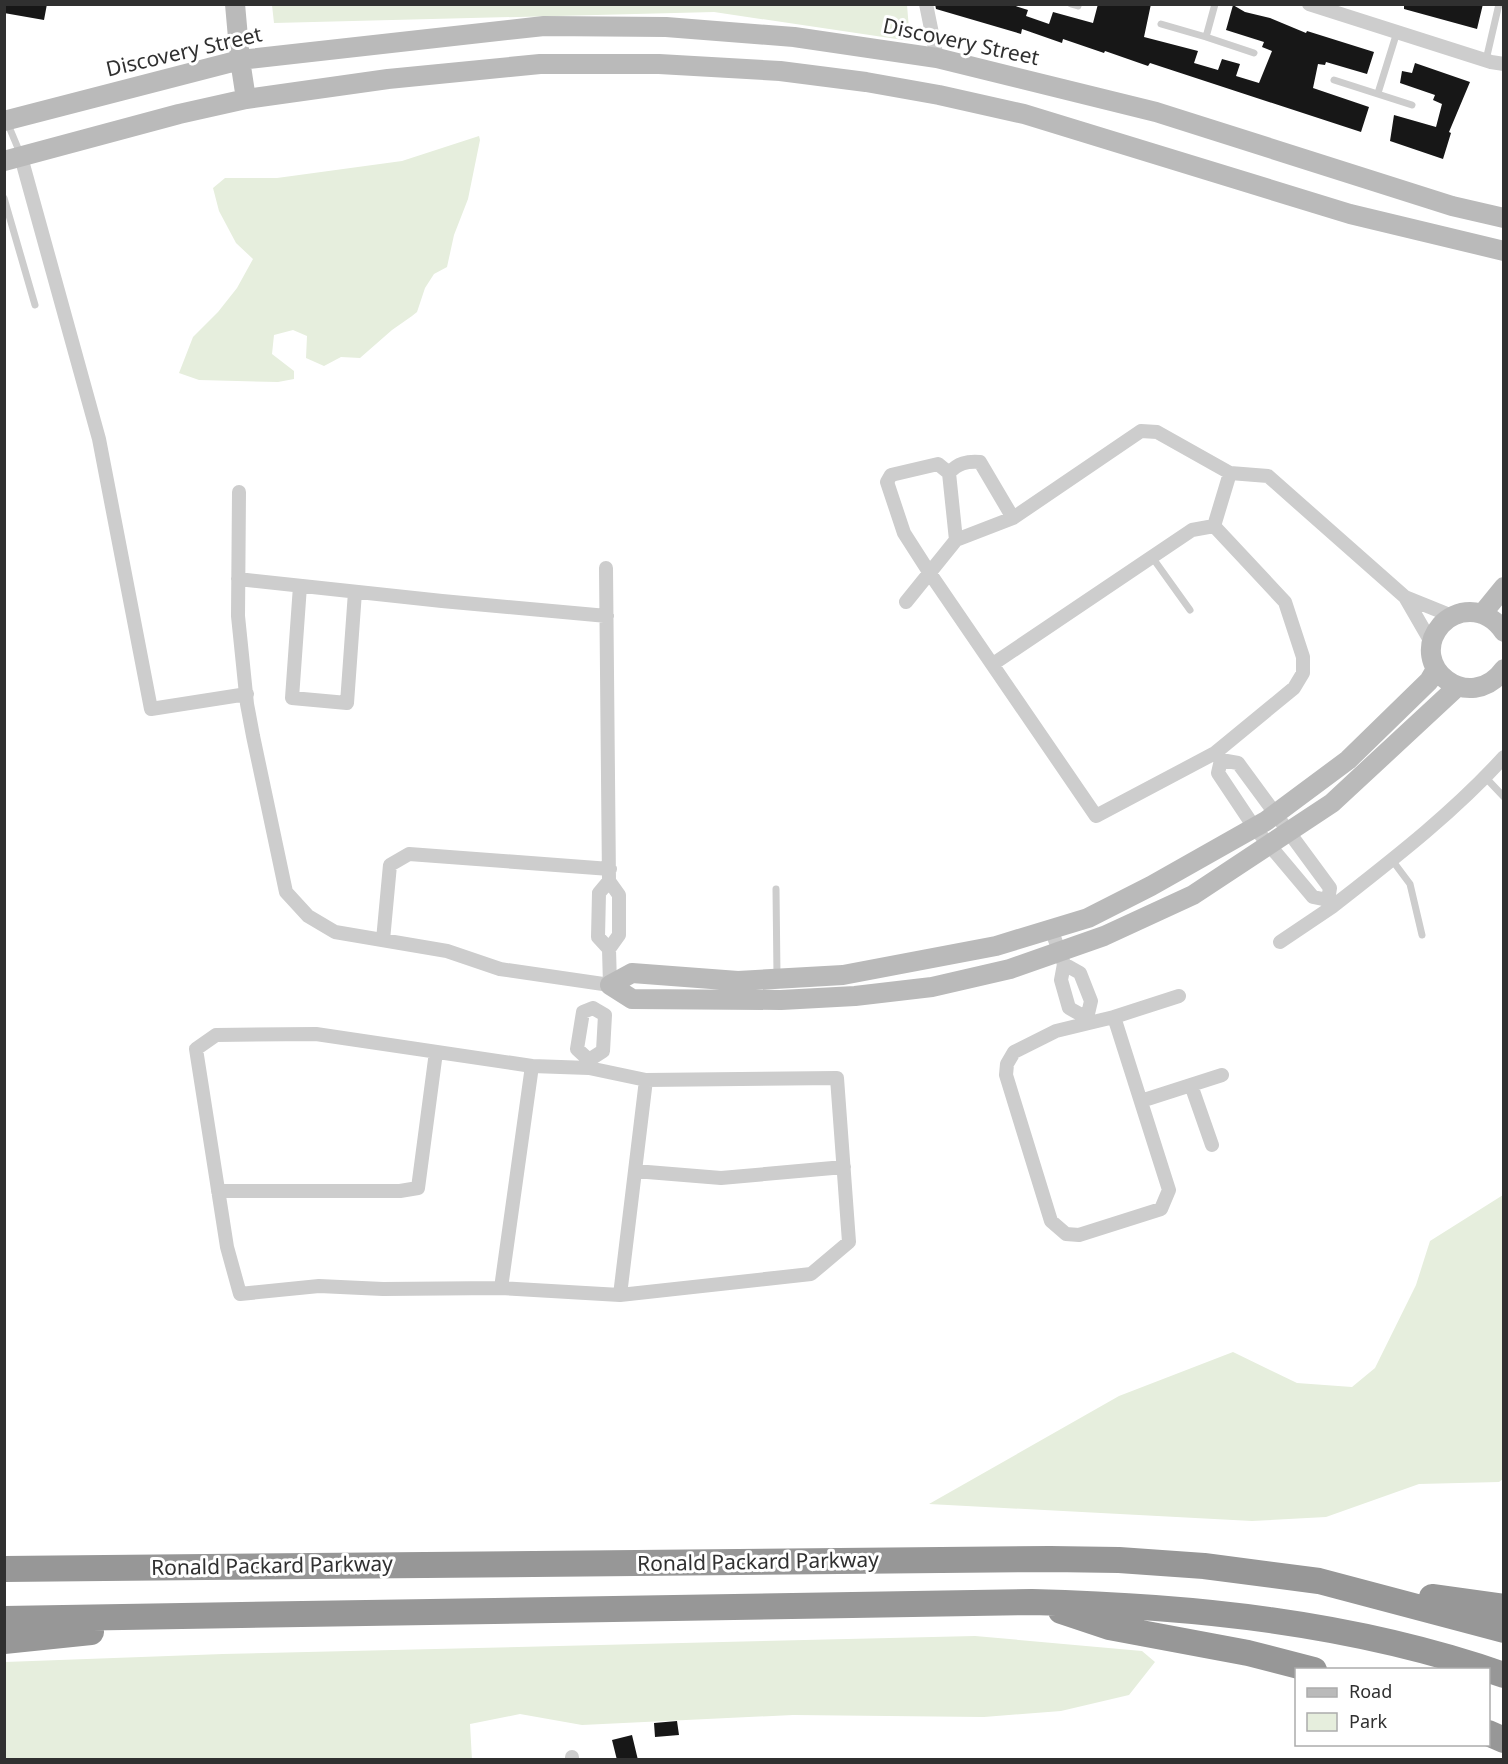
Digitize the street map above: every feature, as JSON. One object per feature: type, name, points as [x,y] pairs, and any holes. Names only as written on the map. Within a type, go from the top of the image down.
[{"type":"highway","name":"Ronald Packard Parkway","points":[[4,1569],[1119,1560],[1204,1566],[1319,1581],[1503,1630]]},
{"type":"highway","points":[[1319,1581],[1503,1607]]},
{"type":"highway","points":[[1032,1602],[1110,1627],[1248,1653],[1306,1668]]},
{"type":"highway","points":[[4,1619],[1032,1602],[1182,1609],[1254,1617],[1324,1628],[1379,1640],[1478,1668]]},
{"type":"highway","points":[[4,1641],[259,1615]]},
{"type":"main road","points":[[234,4],[246,99]]},
{"type":"main road","name":"Discovery Street","points":[[5,119],[240,60],[544,26],[666,27],[794,37],[938,58],[1156,112],[1452,206],[1503,218]]},
{"type":"main road","points":[[13,159],[179,114],[246,99],[388,79],[540,64],[659,64],[780,71],[939,94],[1024,114],[1350,213],[1503,251]]},
{"type":"main road","points":[[1482,614],[1503,587]]},
{"type":"main road","points":[[1502,627],[1482,614],[1472,612],[1452,616],[1443,623],[1431,642],[1431,654],[1436,669],[1447,682],[1457,687],[1479,688],[1502,675]]},
{"type":"main road","points":[[603,984],[632,973],[738,981],[843,975],[996,946],[1088,918],[1151,886],[1276,814],[1348,760],[1428,681],[1436,669]]},
{"type":"main road","points":[[603,984],[632,999],[781,1000],[855,996],[932,987],[1062,958],[1193,895],[1332,803],[1457,687]]},
{"type":"street","points":[[926,4],[938,58]]},
{"type":"street","points":[[1309,4],[1329,8],[1397,32],[1503,64]]},
{"type":"street","points":[[13,159],[99,439],[152,708],[247,694]]},
{"type":"street","points":[[906,602],[956,540],[1013,518],[1141,431],[1157,432],[1230,472],[1268,476],[1405,597],[1431,642]]},
{"type":"street","points":[[949,473],[956,465],[969,461],[980,462],[1013,518]]},
{"type":"street","points":[[956,540],[949,473],[938,464],[891,475],[887,482],[904,533],[1096,816],[1218,757],[1294,688],[1303,673],[1304,657],[1285,602],[1214,526]]},
{"type":"street","points":[[1214,526],[1230,472]]},
{"type":"street","points":[[239,492],[238,616],[247,694],[252,736],[286,892],[308,916],[334,932],[447,951],[500,969],[603,984]]},
{"type":"street","points":[[993,664],[1192,530],[1214,526]]},
{"type":"street","points":[[589,1064],[577,1049],[583,1012],[593,1008],[603,984],[609,949],[619,935],[619,895],[610,875],[606,567]]},
{"type":"street","points":[[238,579],[607,616]]},
{"type":"street","points":[[300,586],[292,698],[347,703],[355,592]]},
{"type":"street","points":[[1405,597],[1452,616]]},
{"type":"street","points":[[1218,757],[1238,763],[1330,888],[1330,903]]},
{"type":"street","points":[[1218,757],[1218,773],[1254,827],[1313,897],[1330,903]]},
{"type":"street","points":[[1280,942],[1424,835],[1503,758]]},
{"type":"street","points":[[383,940],[390,864],[409,854],[610,875]]},
{"type":"street","points":[[609,949],[598,937],[599,894],[610,875]]},
{"type":"street","points":[[1051,929],[1062,958],[1061,980],[1069,1008],[1088,1020]]},
{"type":"street","points":[[1062,958],[1080,973],[1091,1001],[1088,1020]]},
{"type":"street","points":[[1114,1017],[1169,1190],[1161,1209],[1093,1232],[1079,1235],[1066,1234],[1051,1221],[1006,1075],[1007,1065],[1014,1052],[1056,1031],[1088,1020],[1114,1017],[1179,996]]},
{"type":"street","points":[[589,1064],[603,1051],[605,1015],[593,1008]]},
{"type":"street","points":[[316,1034],[532,1066],[589,1064],[646,1080],[837,1078],[849,1242],[811,1274],[620,1295],[501,1288],[383,1289],[318,1286],[240,1294],[227,1247],[196,1049],[216,1035],[316,1034]]},
{"type":"street","points":[[218,1191],[400,1191],[418,1188],[436,1052]]},
{"type":"street","points":[[501,1288],[532,1066]]},
{"type":"street","points":[[1141,1101],[1222,1075]]},
{"type":"street","points":[[620,1295],[646,1080]]},
{"type":"street","points":[[1191,1085],[1212,1145]]},
{"type":"street","points":[[635,1171],[721,1178],[844,1167]]},
{"type":"lane","points":[[1206,37],[1215,4]]},
{"type":"lane","points":[[1486,60],[1499,4]]},
{"type":"lane","points":[[1161,24],[1254,53]]},
{"type":"lane","points":[[1378,93],[1397,32]]},
{"type":"lane","points":[[1334,80],[1412,105]]},
{"type":"lane","points":[[5,119],[13,159]]},
{"type":"lane","points":[[4,198],[35,305]]},
{"type":"lane","points":[[1152,557],[1190,610]]},
{"type":"lane","points":[[1485,777],[1503,797]]},
{"type":"lane","points":[[1392,860],[1410,884],[1422,935]]},
{"type":"lane","points":[[776,889],[777,979]]},
{"type":"green space","points":[[272,5],[907,5],[910,41],[714,12],[274,23]]},
{"type":"green space","points":[[479,136],[468,199],[454,235],[447,267],[434,274],[425,288],[417,312],[360,358],[341,357],[324,366],[306,358],[307,336],[293,330],[274,335],[272,354],[294,371],[294,379],[278,382],[199,380],[179,373],[193,337],[218,312],[237,288],[253,259],[236,243],[219,211],[213,188],[225,178],[277,178],[402,161]]},
{"type":"green space","points":[[1503,1195],[1503,1479],[1499,1482],[1419,1484],[1326,1517],[1252,1521],[929,1504],[1119,1396],[1233,1352],[1297,1383],[1352,1387],[1375,1368],[1416,1285],[1430,1241]]},
{"type":"green space","points":[[975,1636],[1142,1651],[1155,1662],[1129,1695],[1061,1711],[984,1717],[793,1715],[582,1725],[520,1714],[470,1724],[472,1760],[5,1759],[5,1662],[223,1654]]},
{"type":"building","points":[[4,4],[47,4],[44,20],[4,13]]},
{"type":"building","points":[[935,4],[1009,4],[1028,10],[1026,16],[1049,24],[1053,12],[1093,23],[1098,4],[1151,4],[1144,37],[1198,51],[1194,63],[1218,70],[1222,59],[1240,64],[1236,76],[1259,83],[1272,51],[1262,47],[1264,42],[1226,30],[1233,5],[1245,12],[1270,18],[1306,33],[1307,31],[1374,52],[1367,74],[1326,62],[1325,65],[1318,64],[1313,88],[1369,107],[1361,132],[1150,63],[1148,66],[1105,51],[1104,53],[1063,39],[1062,43],[1022,29],[1021,34],[936,9]]},
{"type":"building","points":[[1404,4],[1483,4],[1477,29],[1404,9]]},
{"type":"building","points":[[1415,63],[1470,82],[1449,132],[1451,133],[1443,159],[1390,141],[1394,115],[1436,127],[1442,104],[1433,100],[1435,95],[1400,83],[1402,71],[1412,73]]},
{"type":"building","points":[[677,1721],[679,1735],[655,1737],[654,1723]]},
{"type":"building","points":[[632,1735],[638,1760],[617,1760],[612,1740]]}]
